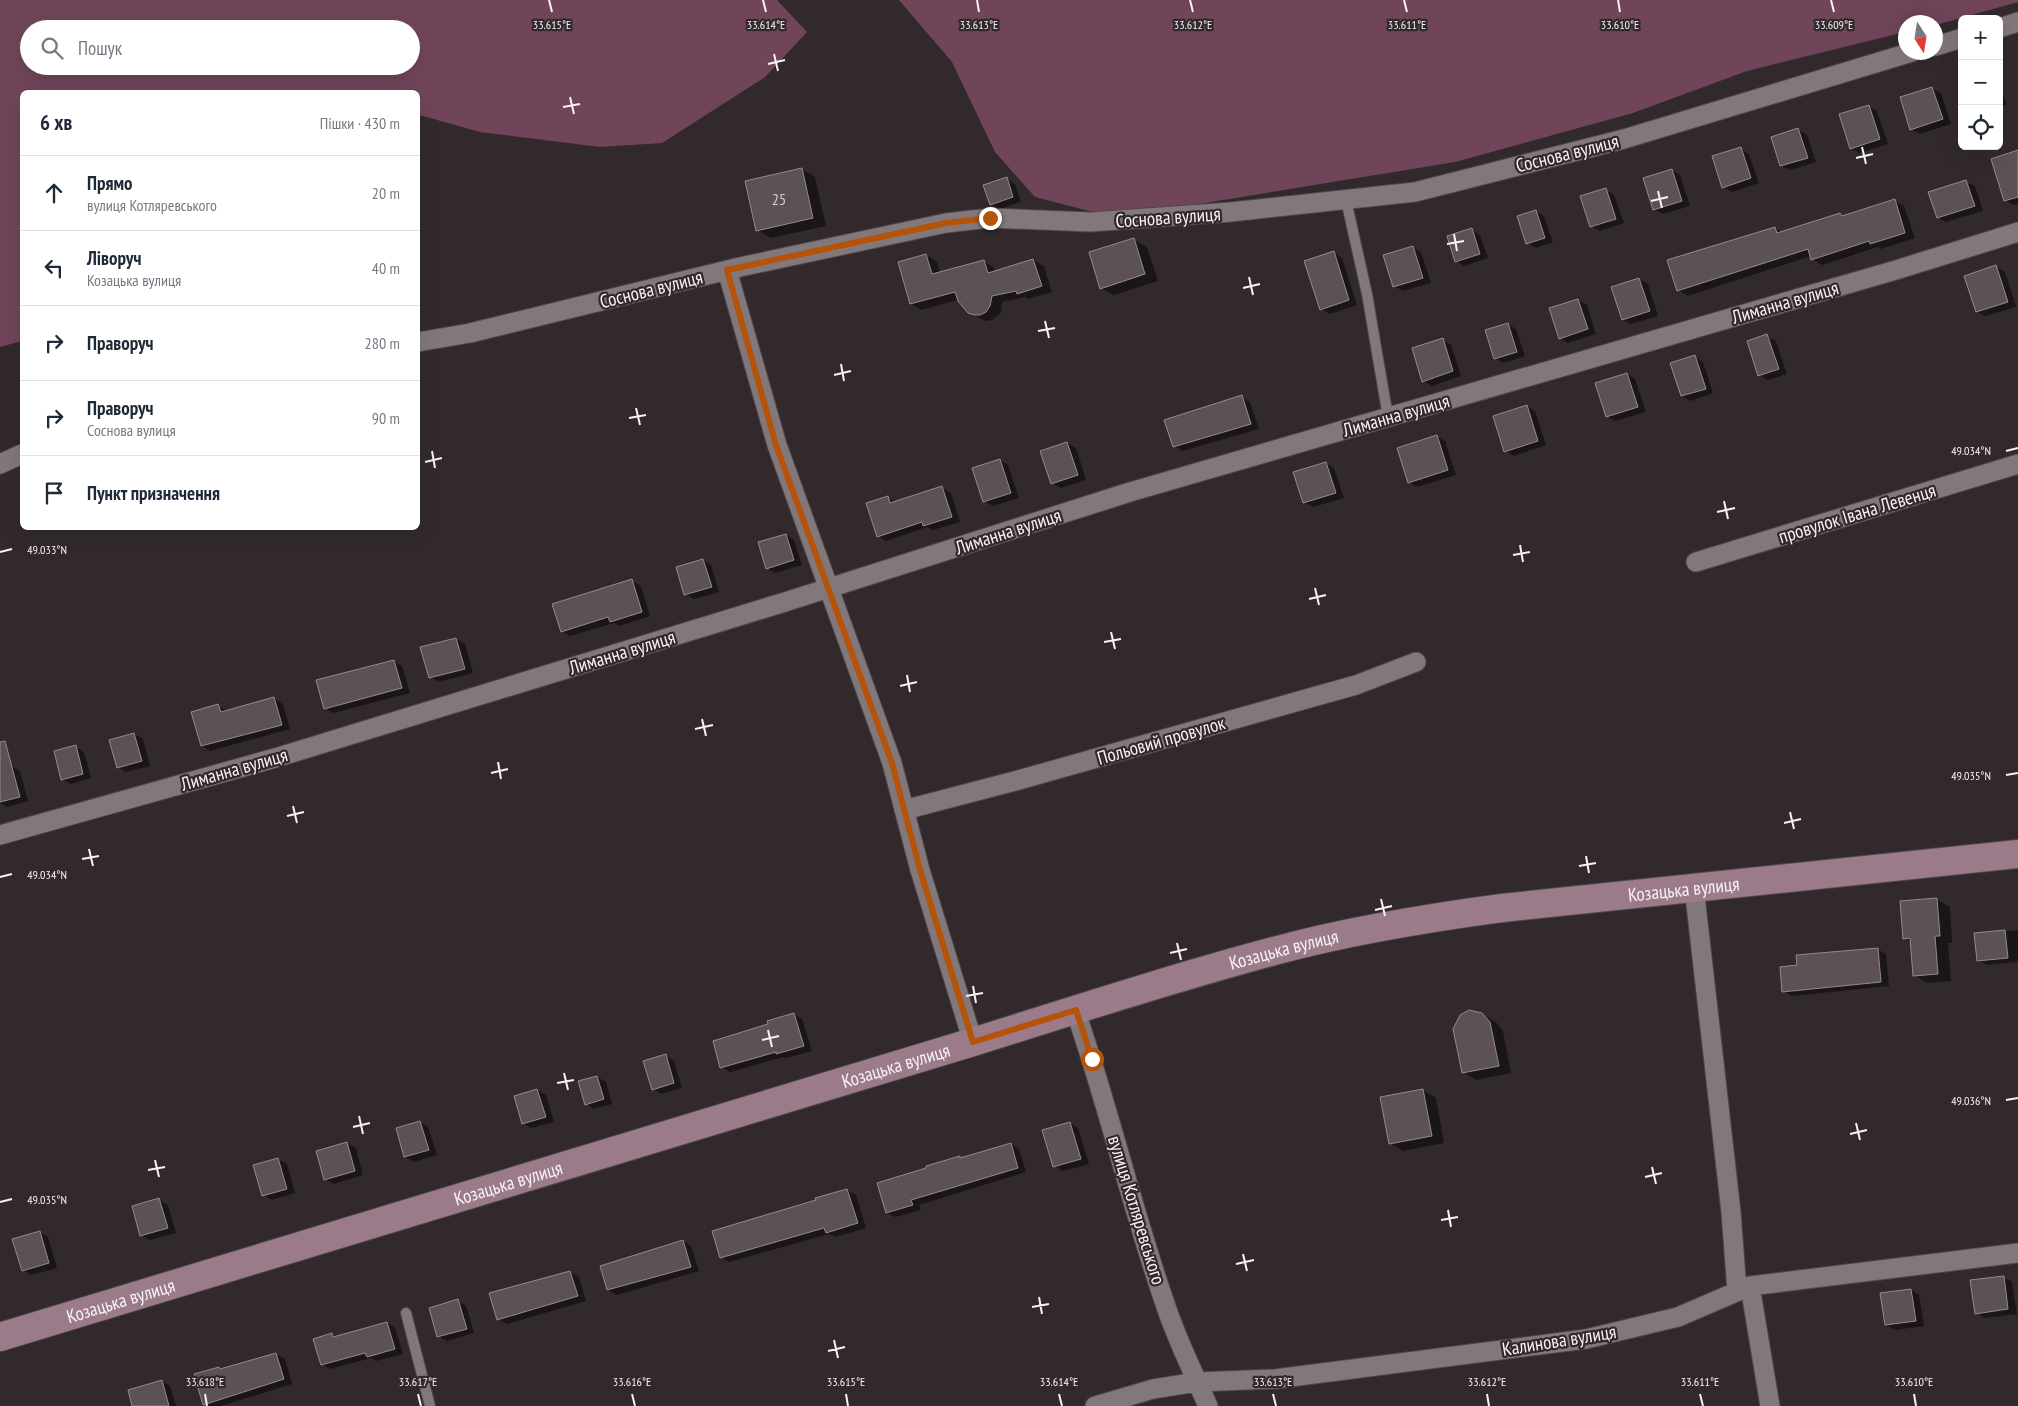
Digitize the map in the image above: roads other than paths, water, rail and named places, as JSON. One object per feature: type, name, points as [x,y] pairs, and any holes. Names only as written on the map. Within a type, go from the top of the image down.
[{"type":"main road","name":"Козацька вулиця","points":[[0,1337],[1279,950],[1367,929],[1427,918],[1502,908],[2018,854]]},
{"type":"street","points":[[2003,27],[2018,22]]},
{"type":"street","points":[[1943,44],[1958,39]]},
{"type":"street","name":"Соснова вулиця","points":[[420,342],[470,333],[727,270],[946,223],[990,218],[1090,222],[1231,212],[1416,192],[1614,141],[1898,56]]},
{"type":"street","name":"Лиманна вулиця","points":[[0,835],[275,758],[830,588],[1130,492],[1896,270],[2018,232]]},
{"type":"street","points":[[727,270],[776,445],[830,588],[892,763],[920,870],[973,1042]]},
{"type":"street","points":[[0,464],[20,455]]},
{"type":"street","name":"провулок Івана Левенця","points":[[1696,562],[2018,464]]},
{"type":"street","name":"Польовий провулок","points":[[904,810],[1024,779],[1347,687],[1416,662]]},
{"type":"street","points":[[1694,888],[1731,1212],[1743,1289],[1770,1406]]},
{"type":"street","name":"вулиця Котляревського","points":[[1076,1010],[1125,1176],[1170,1316],[1208,1406]]},
{"type":"street","name":"Калинова вулиця","points":[[1095,1406],[1153,1389],[1197,1382],[1275,1379],[1586,1339],[1678,1317],[1743,1289],[2018,1253]]},
{"type":"lane","points":[[1346,200],[1367,294],[1388,417]]},
{"type":"lane","points":[[406,1313],[430,1406]]}]
